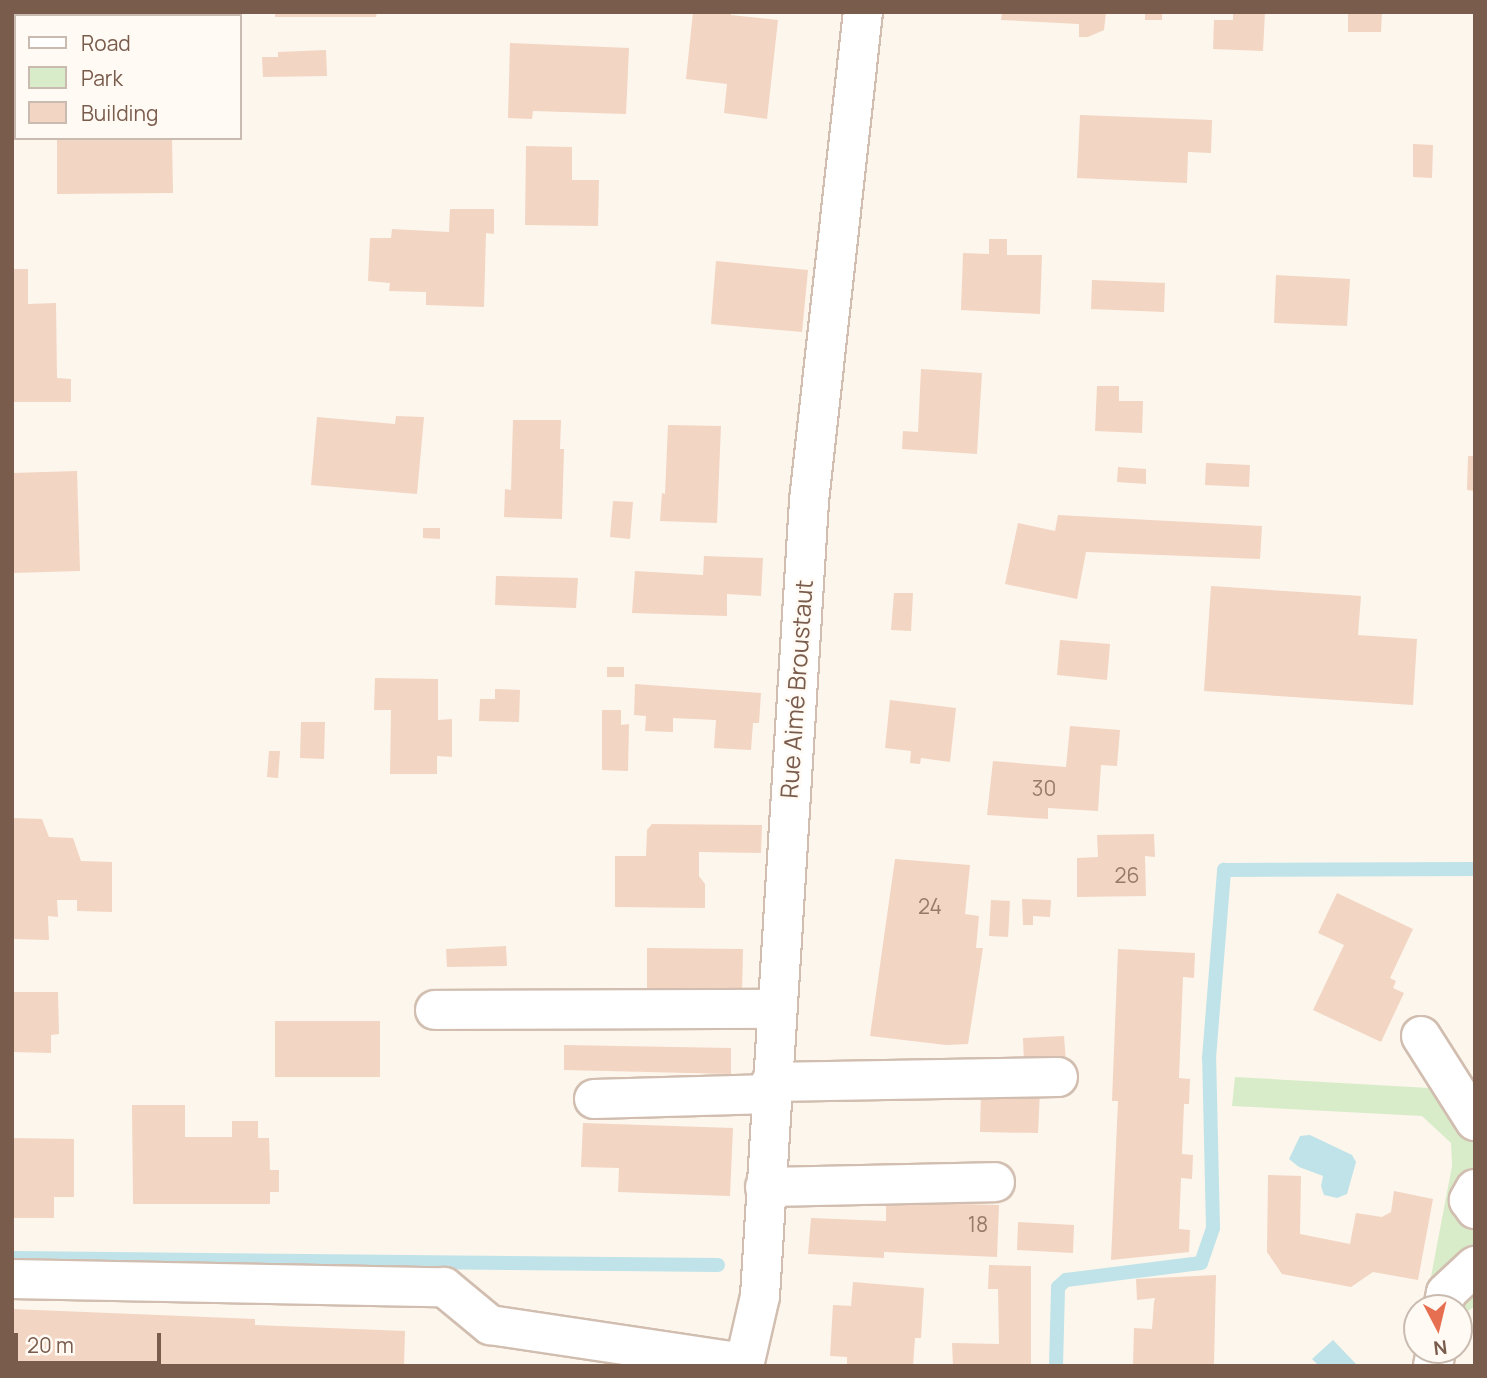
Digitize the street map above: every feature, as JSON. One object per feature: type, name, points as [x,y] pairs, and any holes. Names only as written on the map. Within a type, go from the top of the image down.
[{"type":"street","name":"Rue Aimé Broustaut","points":[[744,1364],[760,1296],[775,1009],[809,501],[863,12]]},
{"type":"street","points":[[435,1010],[775,1009]]},
{"type":"street","points":[[1421,1037],[1475,1121]]},
{"type":"street","points":[[594,1099],[771,1088],[1058,1077]]},
{"type":"street","points":[[765,1187],[995,1182]]},
{"type":"street","points":[[1475,1189],[1469,1200],[1475,1209]]},
{"type":"street","points":[[1446,1294],[1475,1266]]},
{"type":"street","points":[[12,1279],[444,1287],[490,1325],[744,1364]]},
{"type":"green space","points":[[1456,1073],[1475,1082],[1473,1307],[1473,1294],[1428,1294],[1452,1166],[1451,1143],[1422,1116],[1232,1106],[1235,1077],[1429,1088],[1445,1075]]},
{"type":"water","points":[[1310,1135],[1352,1155],[1356,1162],[1347,1194],[1337,1198],[1324,1195],[1321,1186],[1323,1176],[1299,1167],[1289,1159],[1300,1136]]},
{"type":"water","points":[[1333,1340],[1358,1366],[1319,1366],[1312,1359]]},
{"type":"building","points":[[27,12],[134,12],[134,14]]},
{"type":"building","points":[[275,12],[377,12],[376,17],[275,17]]},
{"type":"building","points":[[693,12],[731,12],[731,15],[778,20],[767,119],[724,113],[727,84],[686,79]]},
{"type":"building","points":[[1002,12],[1106,12],[1104,30],[1088,37],[1079,37],[1079,24],[1001,20]]},
{"type":"building","points":[[1145,12],[1162,12],[1162,20],[1145,20]]},
{"type":"building","points":[[1233,12],[1265,12],[1263,51],[1213,49],[1214,20],[1233,20]]},
{"type":"building","points":[[1348,12],[1382,12],[1381,32],[1348,32]]},
{"type":"building","points":[[12,20],[14,20],[14,81]]},
{"type":"building","points":[[510,43],[629,48],[626,114],[533,111],[532,119],[508,118]]},
{"type":"building","points":[[326,50],[327,76],[263,77],[262,57],[278,57],[278,52]]},
{"type":"building","points":[[1080,115],[1212,120],[1211,153],[1188,152],[1187,183],[1077,178]]},
{"type":"building","points":[[57,140],[172,140],[173,193],[57,194]]},
{"type":"building","points":[[1413,144],[1433,145],[1432,178],[1413,177]]},
{"type":"building","points":[[526,146],[572,147],[572,180],[599,180],[598,226],[525,225]]},
{"type":"building","points":[[450,209],[494,209],[494,234],[486,233],[484,307],[426,305],[426,292],[389,291],[390,283],[368,281],[370,238],[391,238],[392,229],[449,232]]},
{"type":"building","points":[[989,239],[1007,239],[1007,255],[1042,255],[1040,314],[961,310],[963,253],[989,254]]},
{"type":"building","points":[[716,261],[808,270],[802,332],[711,324]]},
{"type":"building","points":[[12,269],[28,269],[28,304],[56,303],[57,378],[71,379],[71,402],[12,402]]},
{"type":"building","points":[[1276,275],[1350,279],[1347,326],[1274,323]]},
{"type":"building","points":[[1092,280],[1165,283],[1164,312],[1091,309]]},
{"type":"building","points":[[921,369],[982,373],[977,454],[902,449],[903,431],[918,432]]},
{"type":"building","points":[[1097,386],[1119,386],[1119,401],[1143,401],[1142,433],[1095,431]]},
{"type":"building","points":[[396,416],[424,417],[417,494],[311,485],[317,417],[395,424]]},
{"type":"building","points":[[513,420],[561,420],[560,449],[564,449],[562,519],[504,517],[505,489],[511,490]]},
{"type":"building","points":[[668,425],[721,426],[717,523],[660,521],[662,493],[665,494]]},
{"type":"building","points":[[1468,456],[1475,456],[1475,491],[1467,490]]},
{"type":"building","points":[[1206,463],[1250,465],[1249,487],[1205,485]]},
{"type":"building","points":[[1118,467],[1146,469],[1146,484],[1117,482]]},
{"type":"building","points":[[77,471],[80,571],[12,573],[12,473]]},
{"type":"building","points":[[613,501],[633,502],[630,539],[610,537]]},
{"type":"building","points":[[1058,515],[1262,526],[1260,559],[1086,552],[1077,599],[1005,584],[1018,523],[1055,531]]},
{"type":"building","points":[[423,528],[440,528],[440,539],[423,538]]},
{"type":"building","points":[[704,556],[763,558],[761,596],[727,594],[727,616],[632,613],[635,571],[703,575]]},
{"type":"building","points":[[496,576],[578,578],[576,608],[495,605]]},
{"type":"building","points":[[1211,586],[1361,596],[1358,635],[1417,639],[1413,705],[1204,691]]},
{"type":"building","points":[[894,593],[913,593],[911,631],[891,630]]},
{"type":"building","points":[[1060,640],[1110,644],[1107,680],[1057,675]]},
{"type":"building","points":[[607,667],[624,667],[624,677],[607,677]]},
{"type":"building","points":[[375,678],[438,679],[438,720],[452,719],[452,757],[437,756],[437,774],[390,774],[391,710],[374,710]]},
{"type":"building","points":[[635,684],[761,693],[759,723],[753,723],[751,750],[714,748],[716,720],[673,718],[673,732],[645,731],[646,716],[634,715]]},
{"type":"building","points":[[495,689],[520,690],[519,722],[479,721],[480,699],[495,699]]},
{"type":"building","points":[[890,700],[956,708],[950,762],[921,758],[920,764],[910,763],[911,751],[885,748]]},
{"type":"building","points":[[602,710],[621,710],[621,725],[629,724],[628,771],[602,770]]},
{"type":"building","points":[[301,722],[325,722],[324,759],[300,758]]},
{"type":"building","points":[[1070,726],[1120,730],[1117,766],[1101,765],[1098,811],[1048,808],[1048,819],[987,815],[993,761],[1066,767]]},
{"type":"building","points":[[269,751],[280,751],[278,778],[267,777]]},
{"type":"building","points":[[12,818],[42,819],[49,837],[73,838],[81,861],[112,862],[112,912],[77,911],[77,900],[57,900],[58,917],[48,916],[49,940],[12,939]]},
{"type":"building","points":[[652,824],[762,825],[761,853],[699,852],[699,876],[705,884],[705,908],[615,907],[615,856],[646,856],[647,830]]},
{"type":"building","points":[[1154,834],[1155,857],[1145,856],[1146,896],[1077,897],[1077,858],[1098,857],[1097,835]]},
{"type":"building","points":[[895,859],[970,865],[965,914],[979,916],[976,948],[983,948],[968,1044],[946,1045],[870,1036]]},
{"type":"building","points":[[1337,893],[1413,929],[1390,978],[1396,981],[1393,988],[1404,993],[1381,1042],[1313,1010],[1344,945],[1318,933]]},
{"type":"building","points":[[1022,899],[1051,900],[1050,917],[1033,916],[1033,925],[1023,925]]},
{"type":"building","points":[[991,900],[1010,901],[1008,937],[989,936]]},
{"type":"building","points":[[506,946],[507,966],[447,967],[446,949]]},
{"type":"building","points":[[647,948],[743,949],[742,993],[647,992]]},
{"type":"building","points":[[1118,949],[1195,953],[1194,978],[1183,977],[1179,1078],[1190,1079],[1189,1104],[1184,1104],[1182,1154],[1193,1155],[1192,1179],[1181,1178],[1179,1229],[1190,1230],[1189,1252],[1111,1260],[1118,1101],[1112,1101]]},
{"type":"building","points":[[12,992],[58,992],[59,1034],[51,1035],[51,1053],[12,1052]]},
{"type":"building","points":[[275,1021],[380,1021],[380,1077],[275,1077]]},
{"type":"building","points":[[1064,1036],[1066,1062],[1024,1064],[1023,1038]]},
{"type":"building","points":[[564,1045],[731,1048],[731,1074],[564,1070]]},
{"type":"building","points":[[981,1091],[1040,1091],[1038,1133],[980,1132]]},
{"type":"building","points":[[132,1105],[185,1105],[185,1137],[232,1137],[232,1121],[258,1121],[258,1138],[269,1138],[270,1170],[279,1170],[279,1192],[270,1192],[270,1204],[133,1204]]},
{"type":"building","points":[[583,1123],[733,1128],[730,1196],[618,1192],[619,1168],[581,1167]]},
{"type":"building","points":[[12,1138],[74,1139],[74,1197],[54,1197],[54,1218],[14,1218]]},
{"type":"building","points":[[1268,1175],[1301,1176],[1300,1234],[1350,1244],[1356,1213],[1382,1217],[1391,1212],[1394,1191],[1433,1199],[1418,1280],[1373,1272],[1351,1287],[1282,1274],[1267,1252]]},
{"type":"building","points":[[886,1202],[999,1205],[997,1257],[884,1252],[884,1258],[808,1254],[811,1218],[886,1221]]},
{"type":"building","points":[[1018,1222],[1074,1225],[1073,1253],[1017,1250]]},
{"type":"building","points":[[989,1265],[1031,1266],[1031,1366],[953,1366],[952,1343],[999,1344],[998,1289],[988,1289]]},
{"type":"building","points":[[1216,1275],[1214,1365],[1133,1365],[1134,1328],[1152,1329],[1155,1298],[1137,1300],[1136,1279]]},
{"type":"building","points":[[853,1282],[924,1288],[921,1338],[915,1338],[913,1366],[847,1366],[847,1357],[830,1356],[833,1305],[851,1306]]},
{"type":"building","points":[[12,1309],[255,1319],[255,1325],[405,1331],[404,1366],[12,1366]]},
{"type":"waterway","points":[[1056,1366],[1058,1287],[1066,1280],[1201,1263],[1213,1228],[1209,1058],[1224,870],[1475,869]]},
{"type":"waterway","points":[[12,1258],[718,1265]]}]
